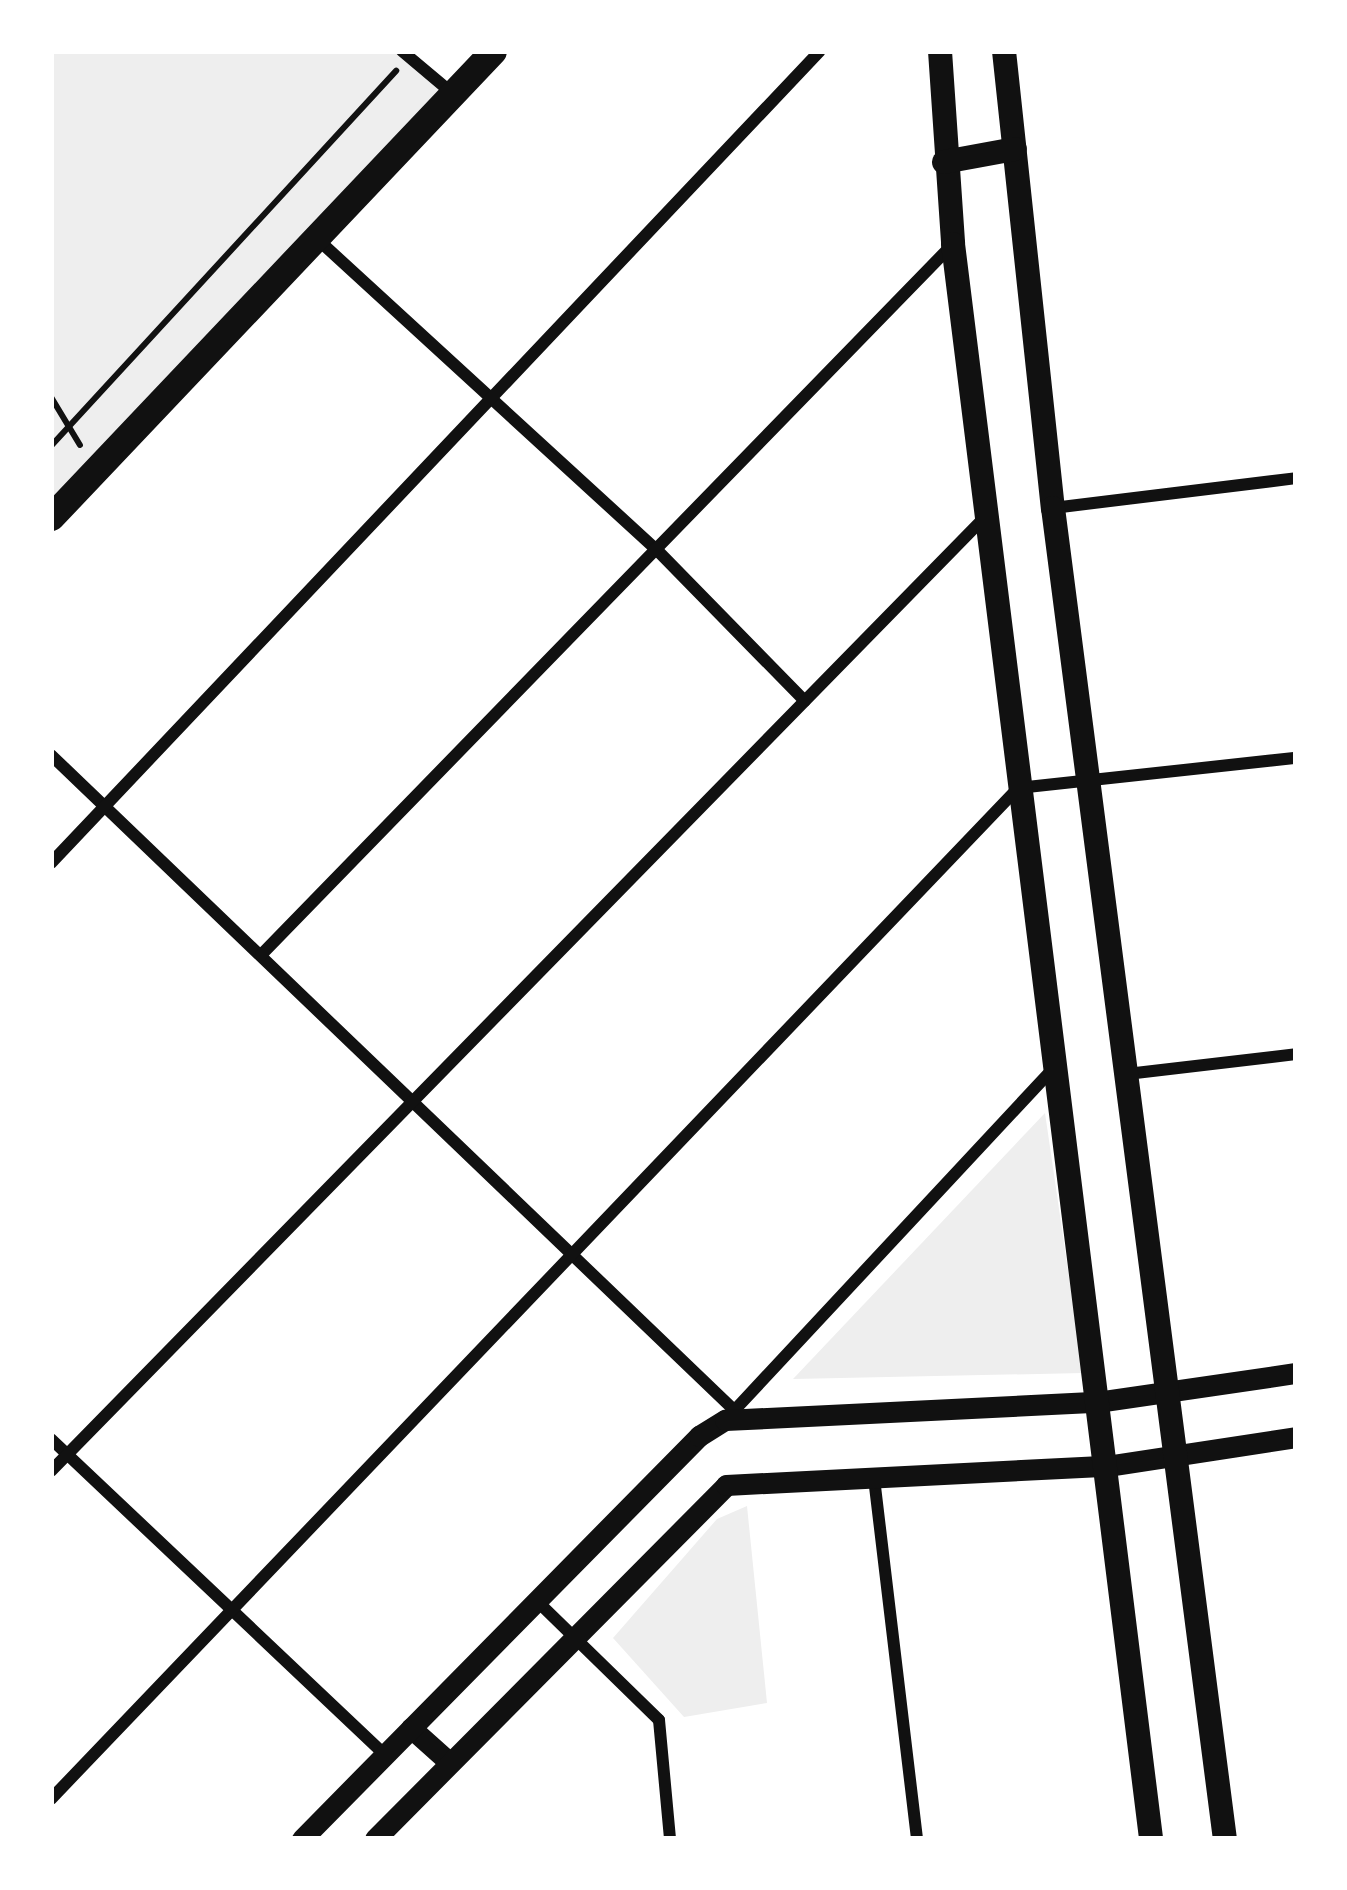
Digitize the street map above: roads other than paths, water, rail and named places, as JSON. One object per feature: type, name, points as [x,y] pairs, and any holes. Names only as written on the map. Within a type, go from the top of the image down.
[{"type":"main road","points":[[940,51],[953,244],[991,511],[1018,788],[1058,1064],[1151,1839]]},
{"type":"main road","points":[[1004,51],[1053,508],[1093,782],[1225,1839]]},
{"type":"main road","points":[[51,517],[486,53]]},
{"type":"main road","points":[[944,162],[1015,149]]},
{"type":"street","points":[[51,863],[820,51]]},
{"type":"street","points":[[405,54],[452,93]]},
{"type":"street","points":[[314,236],[495,396],[656,548],[805,701]]},
{"type":"street","points":[[261,956],[953,244]]},
{"type":"street","points":[[1053,508],[1296,478]]},
{"type":"street","points":[[51,1471],[991,511]]},
{"type":"street","points":[[51,755],[573,1252],[730,1415],[1097,1402],[1296,1373]]},
{"type":"street","points":[[51,1798],[1018,788],[1296,758]]},
{"type":"street","points":[[1126,1074],[1296,1054]]},
{"type":"street","points":[[302,1839],[699,1436],[730,1415],[1058,1064]]},
{"type":"street","points":[[375,1839],[726,1485],[1107,1466],[1296,1437]]},
{"type":"street","points":[[51,1439],[385,1755]]},
{"type":"street","points":[[874,1478],[917,1839]]},
{"type":"street","points":[[536,1600],[659,1720],[670,1839]]},
{"type":"street","points":[[411,1728],[449,1762]]}]
